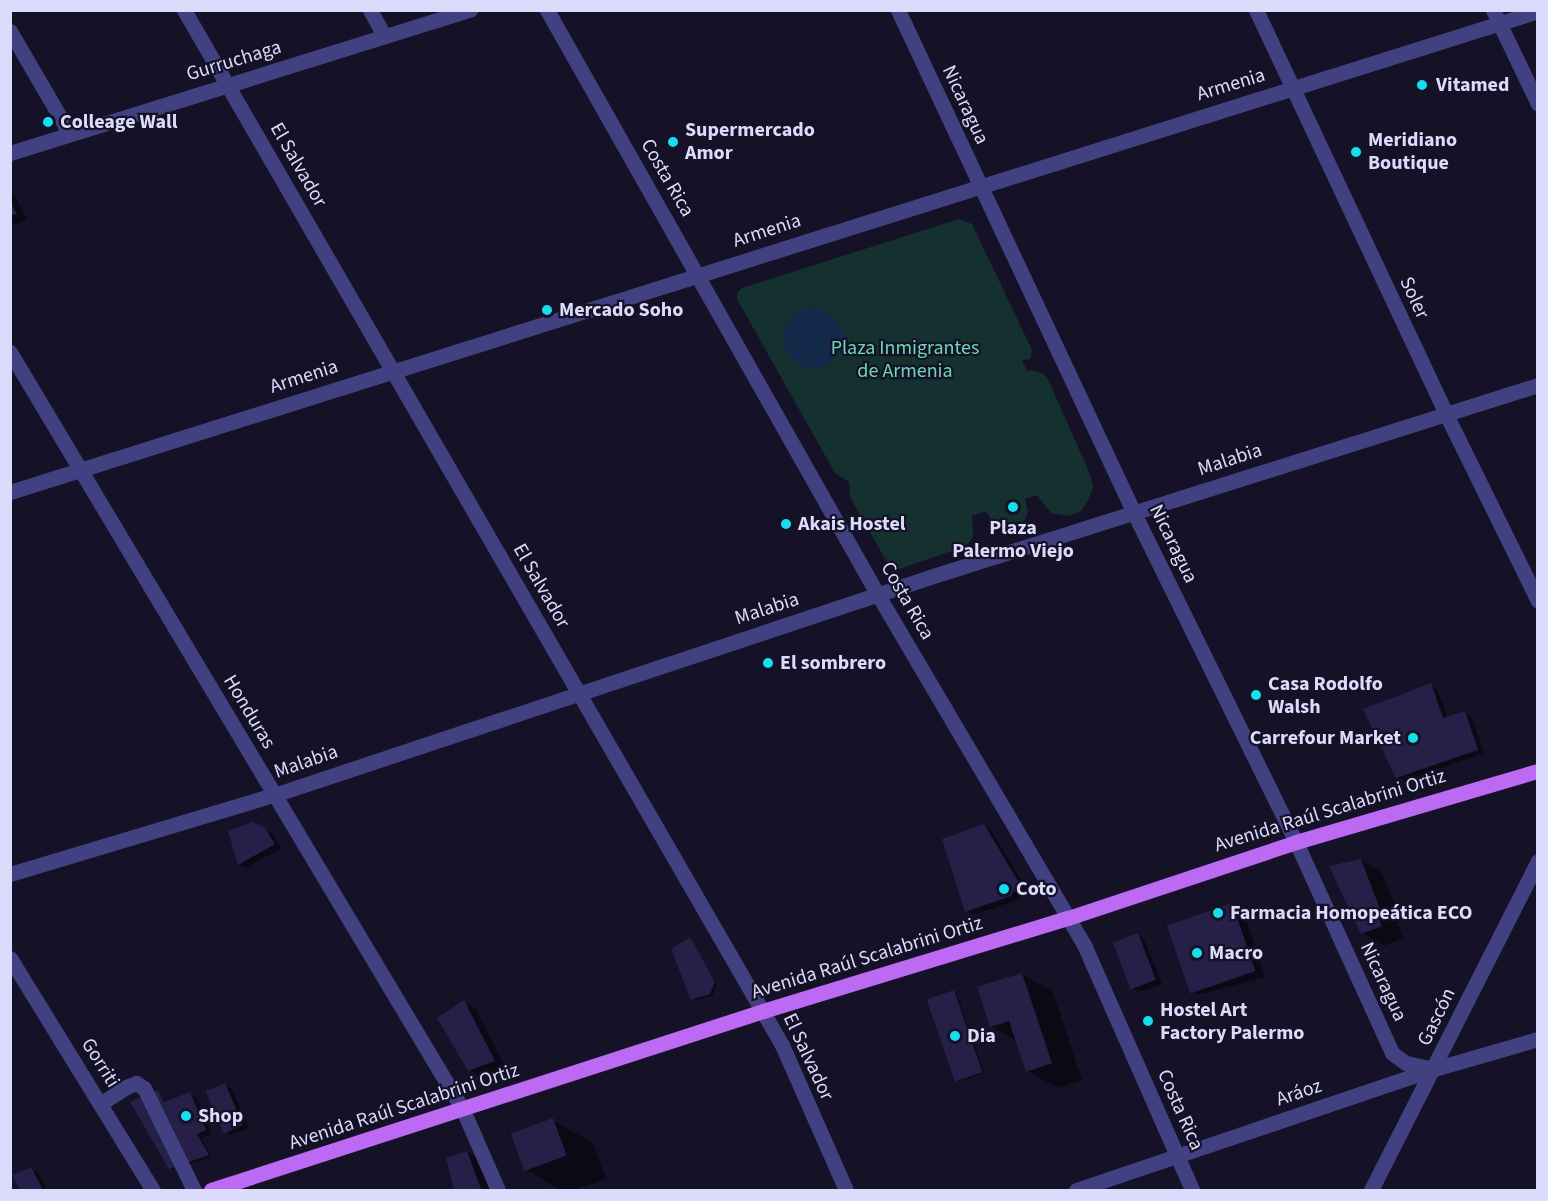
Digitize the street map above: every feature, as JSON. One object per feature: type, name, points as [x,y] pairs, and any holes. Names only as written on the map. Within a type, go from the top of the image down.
[{"type":"main road","name":"Avenida Raúl Scalabrini Ortiz","points":[[211,1191],[763,1011],[1068,918],[1296,842],[1538,771]]},
{"type":"street","name":"El Salvador","points":[[184,10],[763,1011],[782,1045],[846,1191]]},
{"type":"street","points":[[370,10],[384,35]]},
{"type":"street","name":"Gurruchaga","points":[[10,153],[470,10]]},
{"type":"street","name":"Costa Rica","points":[[547,10],[879,595],[1085,947],[1192,1191]]},
{"type":"street","name":"Nicaragua","points":[[898,10],[1134,513],[1296,842],[1392,1053],[1406,1063],[1434,1070]]},
{"type":"street","name":"Soler","points":[[1256,10],[1446,414],[1538,601]]},
{"type":"street","name":"Armenia","points":[[10,492],[1292,88],[1496,16],[1538,11]]},
{"type":"street","points":[[1496,16],[1538,104]]},
{"type":"street","points":[[10,31],[70,134]]},
{"type":"street","name":"Honduras","points":[[10,352],[463,1110],[498,1191]]},
{"type":"street","name":"Malabia","points":[[10,874],[274,795],[579,692],[1538,385]]},
{"type":"street","name":"Gascón","points":[[1371,1191],[1538,861]]},
{"type":"street","name":"Gorriti","points":[[10,958],[153,1191]]},
{"type":"street","name":"Aráoz","points":[[1076,1191],[1434,1070],[1538,1039]]},
{"type":"street","points":[[100,1104],[136,1083],[144,1088],[194,1191]]},
{"type":"green space","name":"Plaza Inmigrantes de Armenia","points":[[959,219],[972,224],[1032,350],[1030,359],[1022,360],[1024,365],[1027,370],[1039,372],[1047,377],[1090,474],[1093,487],[1081,511],[1070,516],[1051,513],[1037,495],[1025,499],[1028,512],[1023,523],[1006,529],[992,521],[986,511],[972,516],[973,537],[966,546],[896,570],[888,564],[850,497],[849,482],[835,473],[737,299],[738,292],[742,288]]},
{"type":"water","points":[[813,308],[830,313],[838,321],[843,338],[838,355],[830,363],[813,368],[796,363],[788,355],[783,338],[788,321],[796,313]]},
{"type":"building","points":[[10,201],[17,214],[10,216]]},
{"type":"building","name":"Carrefour Market","points":[[1431,683],[1443,718],[1465,711],[1478,750],[1396,778],[1363,709]]},
{"type":"building","points":[[253,822],[265,828],[275,844],[238,865],[228,831]]},
{"type":"building","points":[[984,824],[1019,883],[1011,896],[965,912],[942,839]]},
{"type":"building","points":[[1361,859],[1380,909],[1376,911],[1382,926],[1361,934],[1329,866]]},
{"type":"building","points":[[1232,903],[1255,971],[1190,994],[1167,925]]},
{"type":"building","points":[[1138,933],[1156,980],[1131,989],[1113,943]]},
{"type":"building","points":[[690,937],[715,982],[710,994],[691,1000],[671,949]]},
{"type":"building","points":[[1022,973],[1052,1063],[1026,1072],[1009,1021],[990,1027],[977,987]]},
{"type":"building","name":"Dia","points":[[954,990],[982,1072],[955,1082],[927,999]]},
{"type":"building","points":[[464,1000],[495,1061],[468,1071],[437,1018]]},
{"type":"building","points":[[225,1083],[243,1125],[224,1134],[206,1091]]},
{"type":"building","points":[[158,1090],[164,1102],[190,1092],[206,1130],[197,1134],[209,1155],[169,1169],[130,1102]]},
{"type":"building","points":[[553,1118],[567,1156],[524,1171],[511,1133]]},
{"type":"building","points":[[467,1151],[481,1189],[454,1190],[446,1158]]},
{"type":"building","points":[[31,1167],[43,1190],[20,1190],[12,1175]]},
{"type":"place","name":"Vitamed","points":[[1422,85]]},
{"type":"place","name":"Colleage Wall","points":[[48,122]]},
{"type":"place","name":"Supermercado Amor","points":[[673,142]]},
{"type":"place","name":"Meridiano Boutique","points":[[1356,152]]},
{"type":"place","name":"Mercado Soho","points":[[547,310]]},
{"type":"place","name":"Plaza Palermo Viejo","points":[[1013,507]]},
{"type":"place","name":"Akais Hostel","points":[[786,524]]},
{"type":"place","name":"El sombrero","points":[[768,663]]},
{"type":"place","name":"Casa Rodolfo Walsh","points":[[1256,695]]},
{"type":"place","name":"Carrefour Market","points":[[1413,738]]},
{"type":"place","name":"Coto","points":[[1004,889]]},
{"type":"place","name":"Farmacia Homopeática ECO","points":[[1218,913]]},
{"type":"place","name":"Macro","points":[[1197,953]]},
{"type":"place","name":"Hostel Art Factory Palermo","points":[[1148,1021]]},
{"type":"place","name":"Dia","points":[[955,1036]]},
{"type":"place","name":"Shop","points":[[186,1116]]}]
